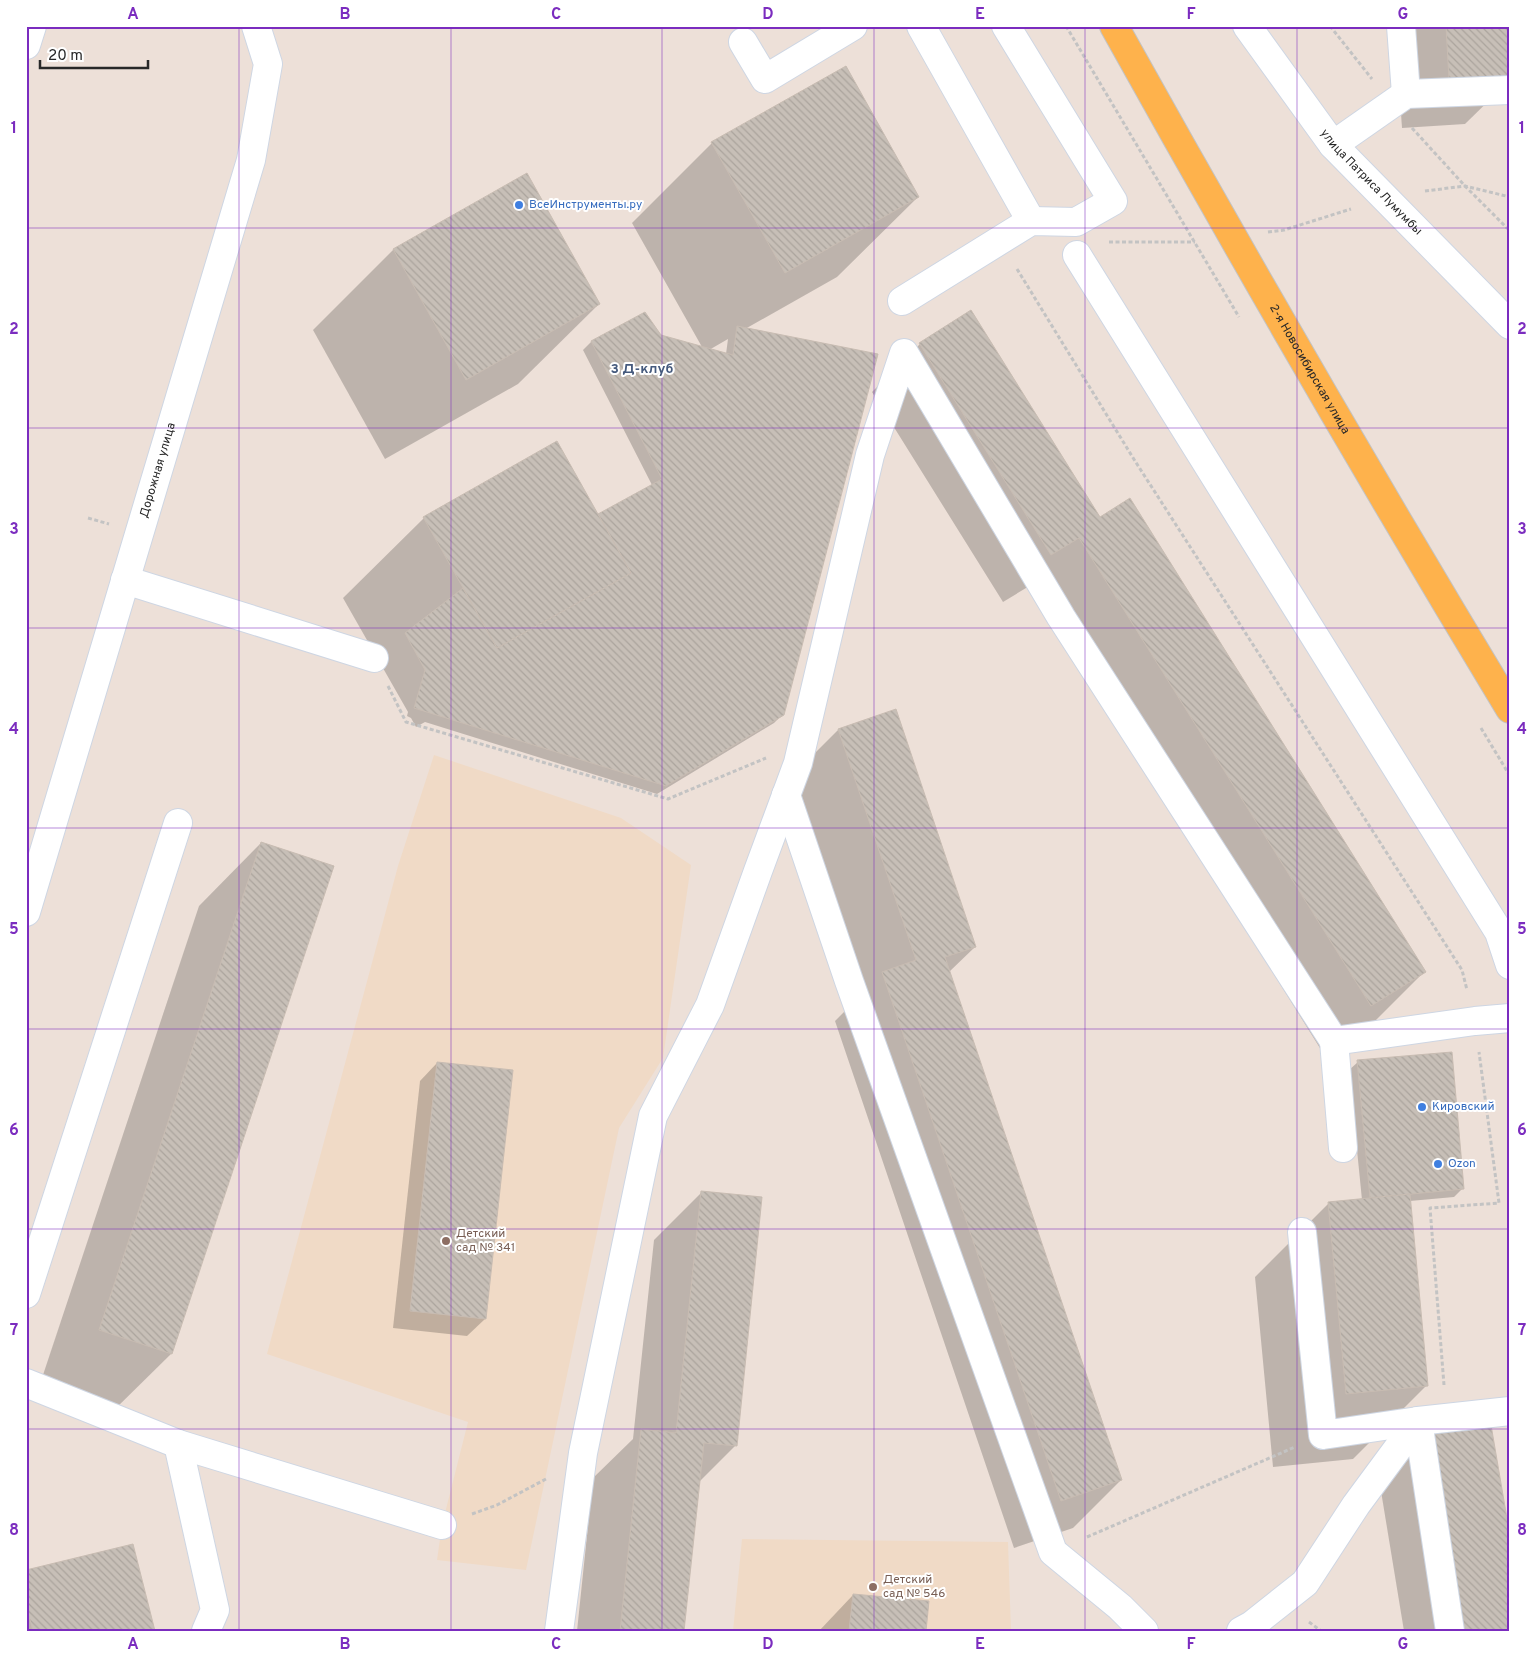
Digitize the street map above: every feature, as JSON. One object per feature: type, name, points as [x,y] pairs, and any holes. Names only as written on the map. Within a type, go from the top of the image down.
[{"type":"main road","name":"2-я Новосибирская улица","points":[[1114,26],[1248,265],[1416,554],[1510,709]]},
{"type":"street","points":[[26,45],[32,26]]},
{"type":"street","name":"Дорожная улица","points":[[26,912],[250,160],[268,64],[256,26]]},
{"type":"street","points":[[743,42],[765,79],[854,26]]},
{"type":"street","points":[[921,26],[1031,222]]},
{"type":"street","points":[[902,301],[1031,222],[1076,222],[1113,201],[1006,26]]},
{"type":"street","name":"улица Патриса Лумумбы","points":[[1246,26],[1333,145],[1510,325]]},
{"type":"street","points":[[1399,99],[1401,26]]},
{"type":"street","points":[[1333,145],[1399,99],[1510,90]]},
{"type":"street","points":[[1077,255],[1499,932],[1510,965]]},
{"type":"street","points":[[560,1631],[583,1453],[653,1116],[710,1005],[798,764],[870,455],[904,353],[1061,617],[1334,1041],[1343,1148]]},
{"type":"street","points":[[125,580],[374,658]]},
{"type":"street","points":[[786,795],[849,981],[1053,1552],[1120,1607],[1144,1631]]},
{"type":"street","points":[[26,1294],[178,823]]},
{"type":"street","points":[[1334,1041],[1475,1021],[1510,1018]]},
{"type":"street","points":[[1302,1232],[1323,1435],[1418,1421],[1510,1411]]},
{"type":"street","points":[[26,1382],[178,1444],[442,1525]]},
{"type":"street","points":[[1241,1631],[1252,1625],[1305,1583],[1356,1505],[1418,1421]]},
{"type":"street","points":[[1418,1421],[1450,1631]]},
{"type":"street","points":[[178,1444],[215,1610],[206,1631]]},
{"type":"path","points":[[1330,26],[1399,99],[1464,186],[1510,231]]},
{"type":"path","points":[[1012,262],[1135,462],[1462,970],[1475,1021],[1499,1203],[1430,1208],[1447,1418]]},
{"type":"path","points":[[406,722],[668,799],[803,742]]},
{"type":"path","points":[[1053,1552],[1323,1435]]},
{"type":"path","points":[[442,1525],[497,1505],[562,1471],[583,1453]]},
{"type":"shaded area","name":"Детский сад № 341","points":[[434,755],[621,818],[691,865],[663,1058],[619,1128],[526,1570],[437,1560],[442,1525],[468,1422],[267,1354],[398,866]]},
{"type":"shaded area","name":"Детский сад № 546","points":[[742,1539],[1008,1542],[1011,1631],[733,1631]]},
{"type":"building","points":[[1446,26],[1510,26],[1510,77],[1449,80]]},
{"type":"building","points":[[846,66],[919,197],[785,273],[711,142]]},
{"type":"building","points":[[527,173],[600,304],[466,380],[393,249]]},
{"type":"building","points":[[971,310],[1100,517],[1130,498],[1426,972],[1371,1006],[1079,538],[1051,555],[919,343]]},
{"type":"building","points":[[645,312],[661,335],[733,355],[737,326],[878,354],[784,715],[666,786],[414,708],[425,670],[405,633],[463,588],[497,648],[631,573],[598,514],[662,479],[591,341]]},
{"type":"building","points":[[557,441],[631,573],[497,648],[423,517]]},
{"type":"building","points":[[896,709],[976,947],[945,957],[1122,1480],[1061,1501],[882,972],[916,960],[838,729]]},
{"type":"building","points":[[261,842],[334,866],[172,1354],[99,1330]]},
{"type":"building","points":[[1452,1052],[1464,1189],[1370,1198],[1357,1060]]},
{"type":"building","points":[[437,1062],[513,1070],[486,1319],[410,1311]]},
{"type":"building","points":[[701,1191],[762,1197],[737,1446],[704,1443],[684,1631],[620,1631],[641,1429],[676,1433]]},
{"type":"building","points":[[1410,1194],[1428,1386],[1346,1394],[1328,1202]]},
{"type":"building","points":[[1490,1419],[1510,1536],[1510,1631],[1460,1631],[1427,1430]]},
{"type":"building","points":[[133,1544],[155,1631],[33,1631],[26,1605],[26,1570]]},
{"type":"building","points":[[853,1594],[929,1601],[926,1631],[849,1631]]},
{"type":"place","name":"ВсеИнструменты.ру","points":[[519,205]]},
{"type":"place","name":"Кировский","points":[[1422,1107]]},
{"type":"place","name":"Ozon","points":[[1438,1164]]},
{"type":"place","name":"Детский сад № 341","points":[[446,1241]]},
{"type":"place","name":"Детский сад № 546","points":[[873,1587]]},
{"type":"district","name":"3 Д-клуб","points":[[642,369]]}]
